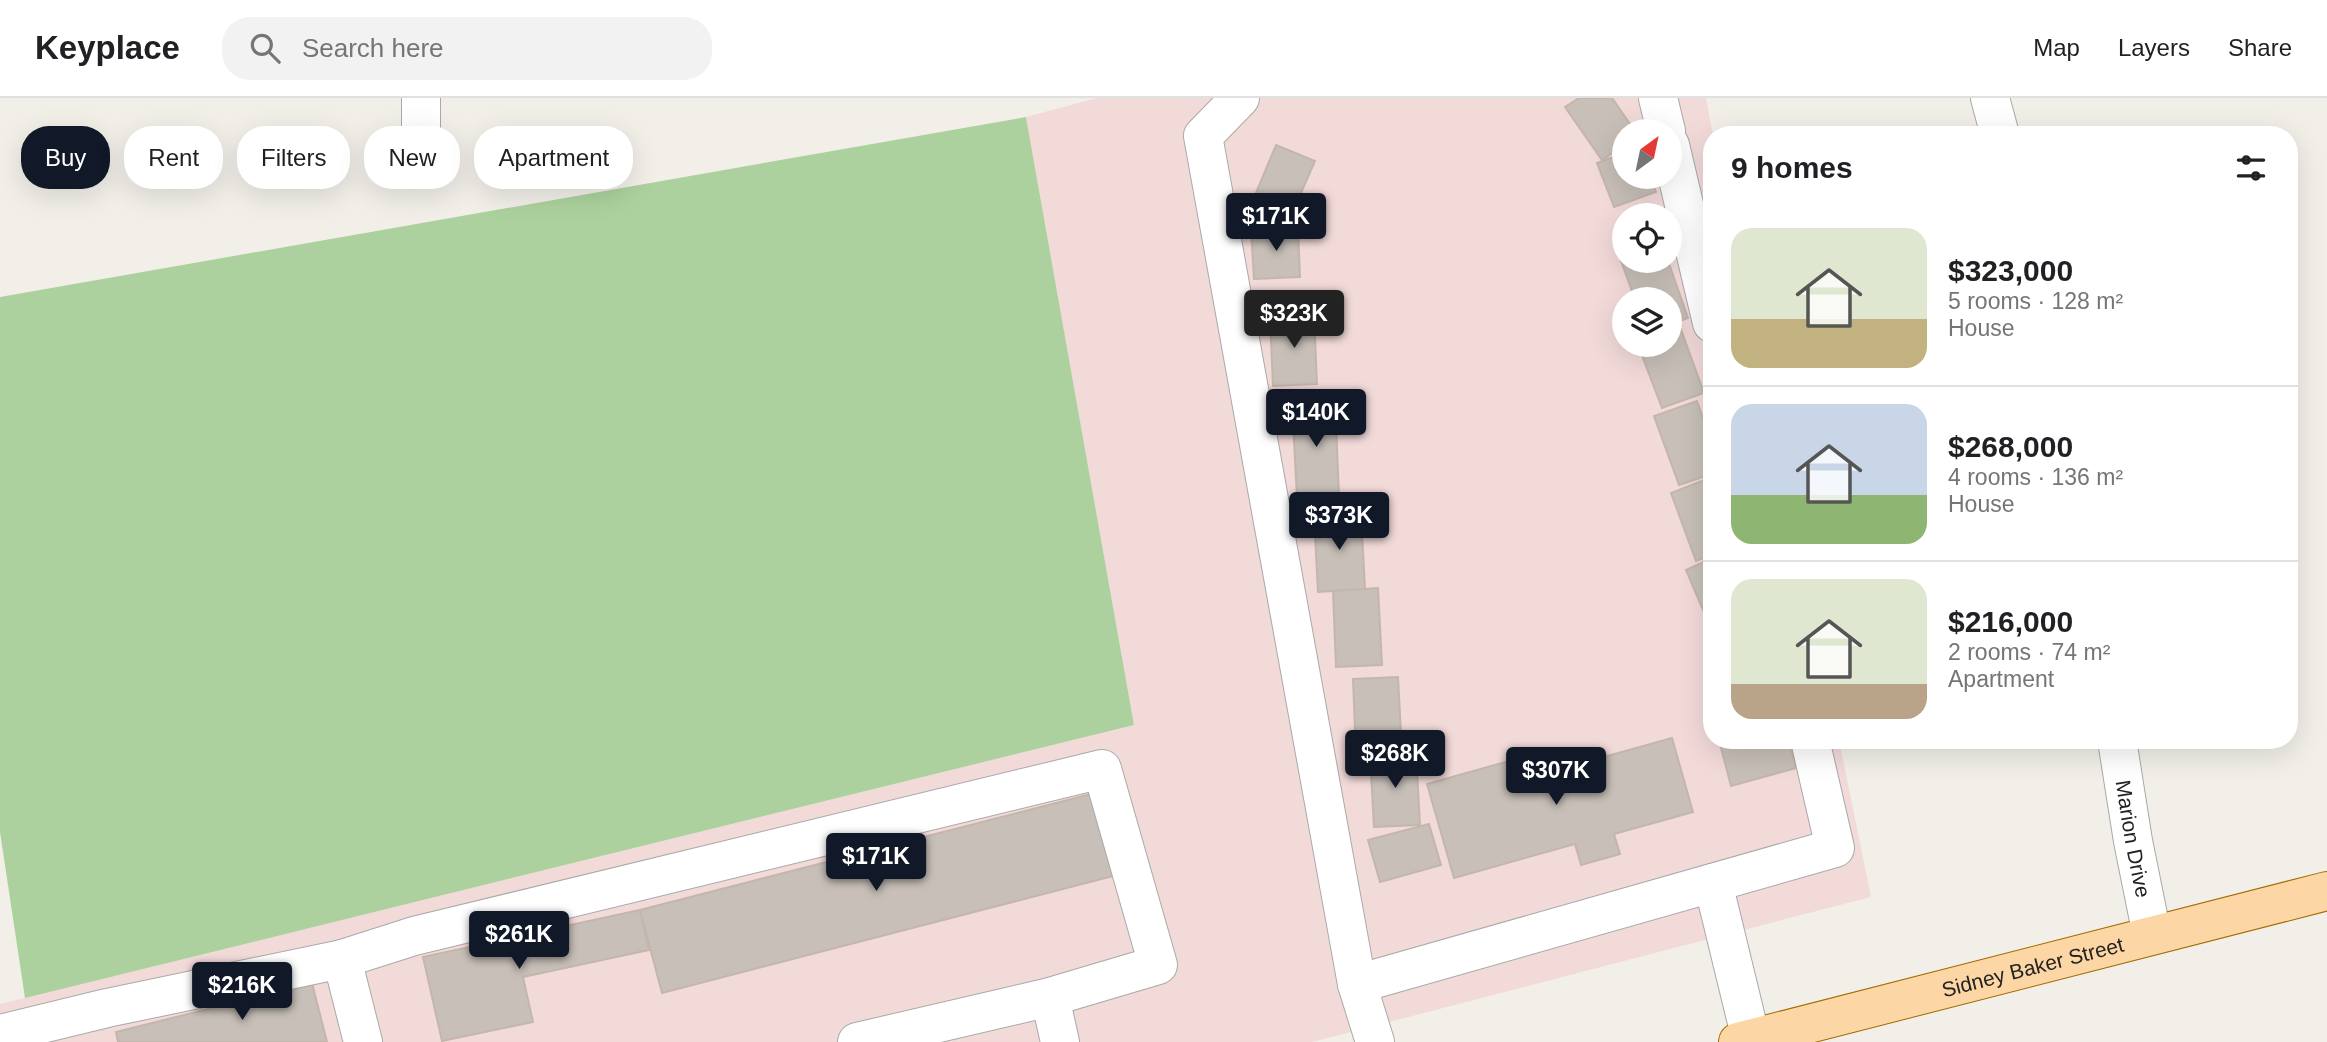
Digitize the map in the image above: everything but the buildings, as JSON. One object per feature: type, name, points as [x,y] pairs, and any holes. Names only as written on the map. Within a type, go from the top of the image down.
[{"type":"main road","name":"Sidney Baker Street","points":[[1744,1040],[2327,891]]},
{"type":"street","points":[[1240,98],[1203,136],[1357,984],[1375,1042]]},
{"type":"street","points":[[1658,98],[1663,119]]},
{"type":"street","points":[[1990,98],[1998,126]]},
{"type":"street","points":[[1680,189],[1703,285]]},
{"type":"street","points":[[1357,984],[1835,848],[1812,749]]},
{"type":"street","name":"Marion Drive","points":[[2118,749],[2152,935]]},
{"type":"street","points":[[0,1034],[107,1008],[342,959],[414,936],[1102,769],[1158,965],[1050,997],[857,1042]]},
{"type":"street","points":[[1713,883],[1744,1040]]},
{"type":"street","points":[[342,959],[363,1042]]},
{"type":"street","points":[[1050,997],[1060,1042]]},
{"type":"shaded area","points":[[1097,98],[1706,98],[1711,126],[1703,126],[1703,749],[1841,749],[1871,897],[1312,1042],[0,1042],[0,1004],[1134,725],[1026,117]]},
{"type":"green space","points":[[1026,117],[1134,725],[25,998],[0,832],[0,297],[616,189],[633,189],[633,186]]}]
